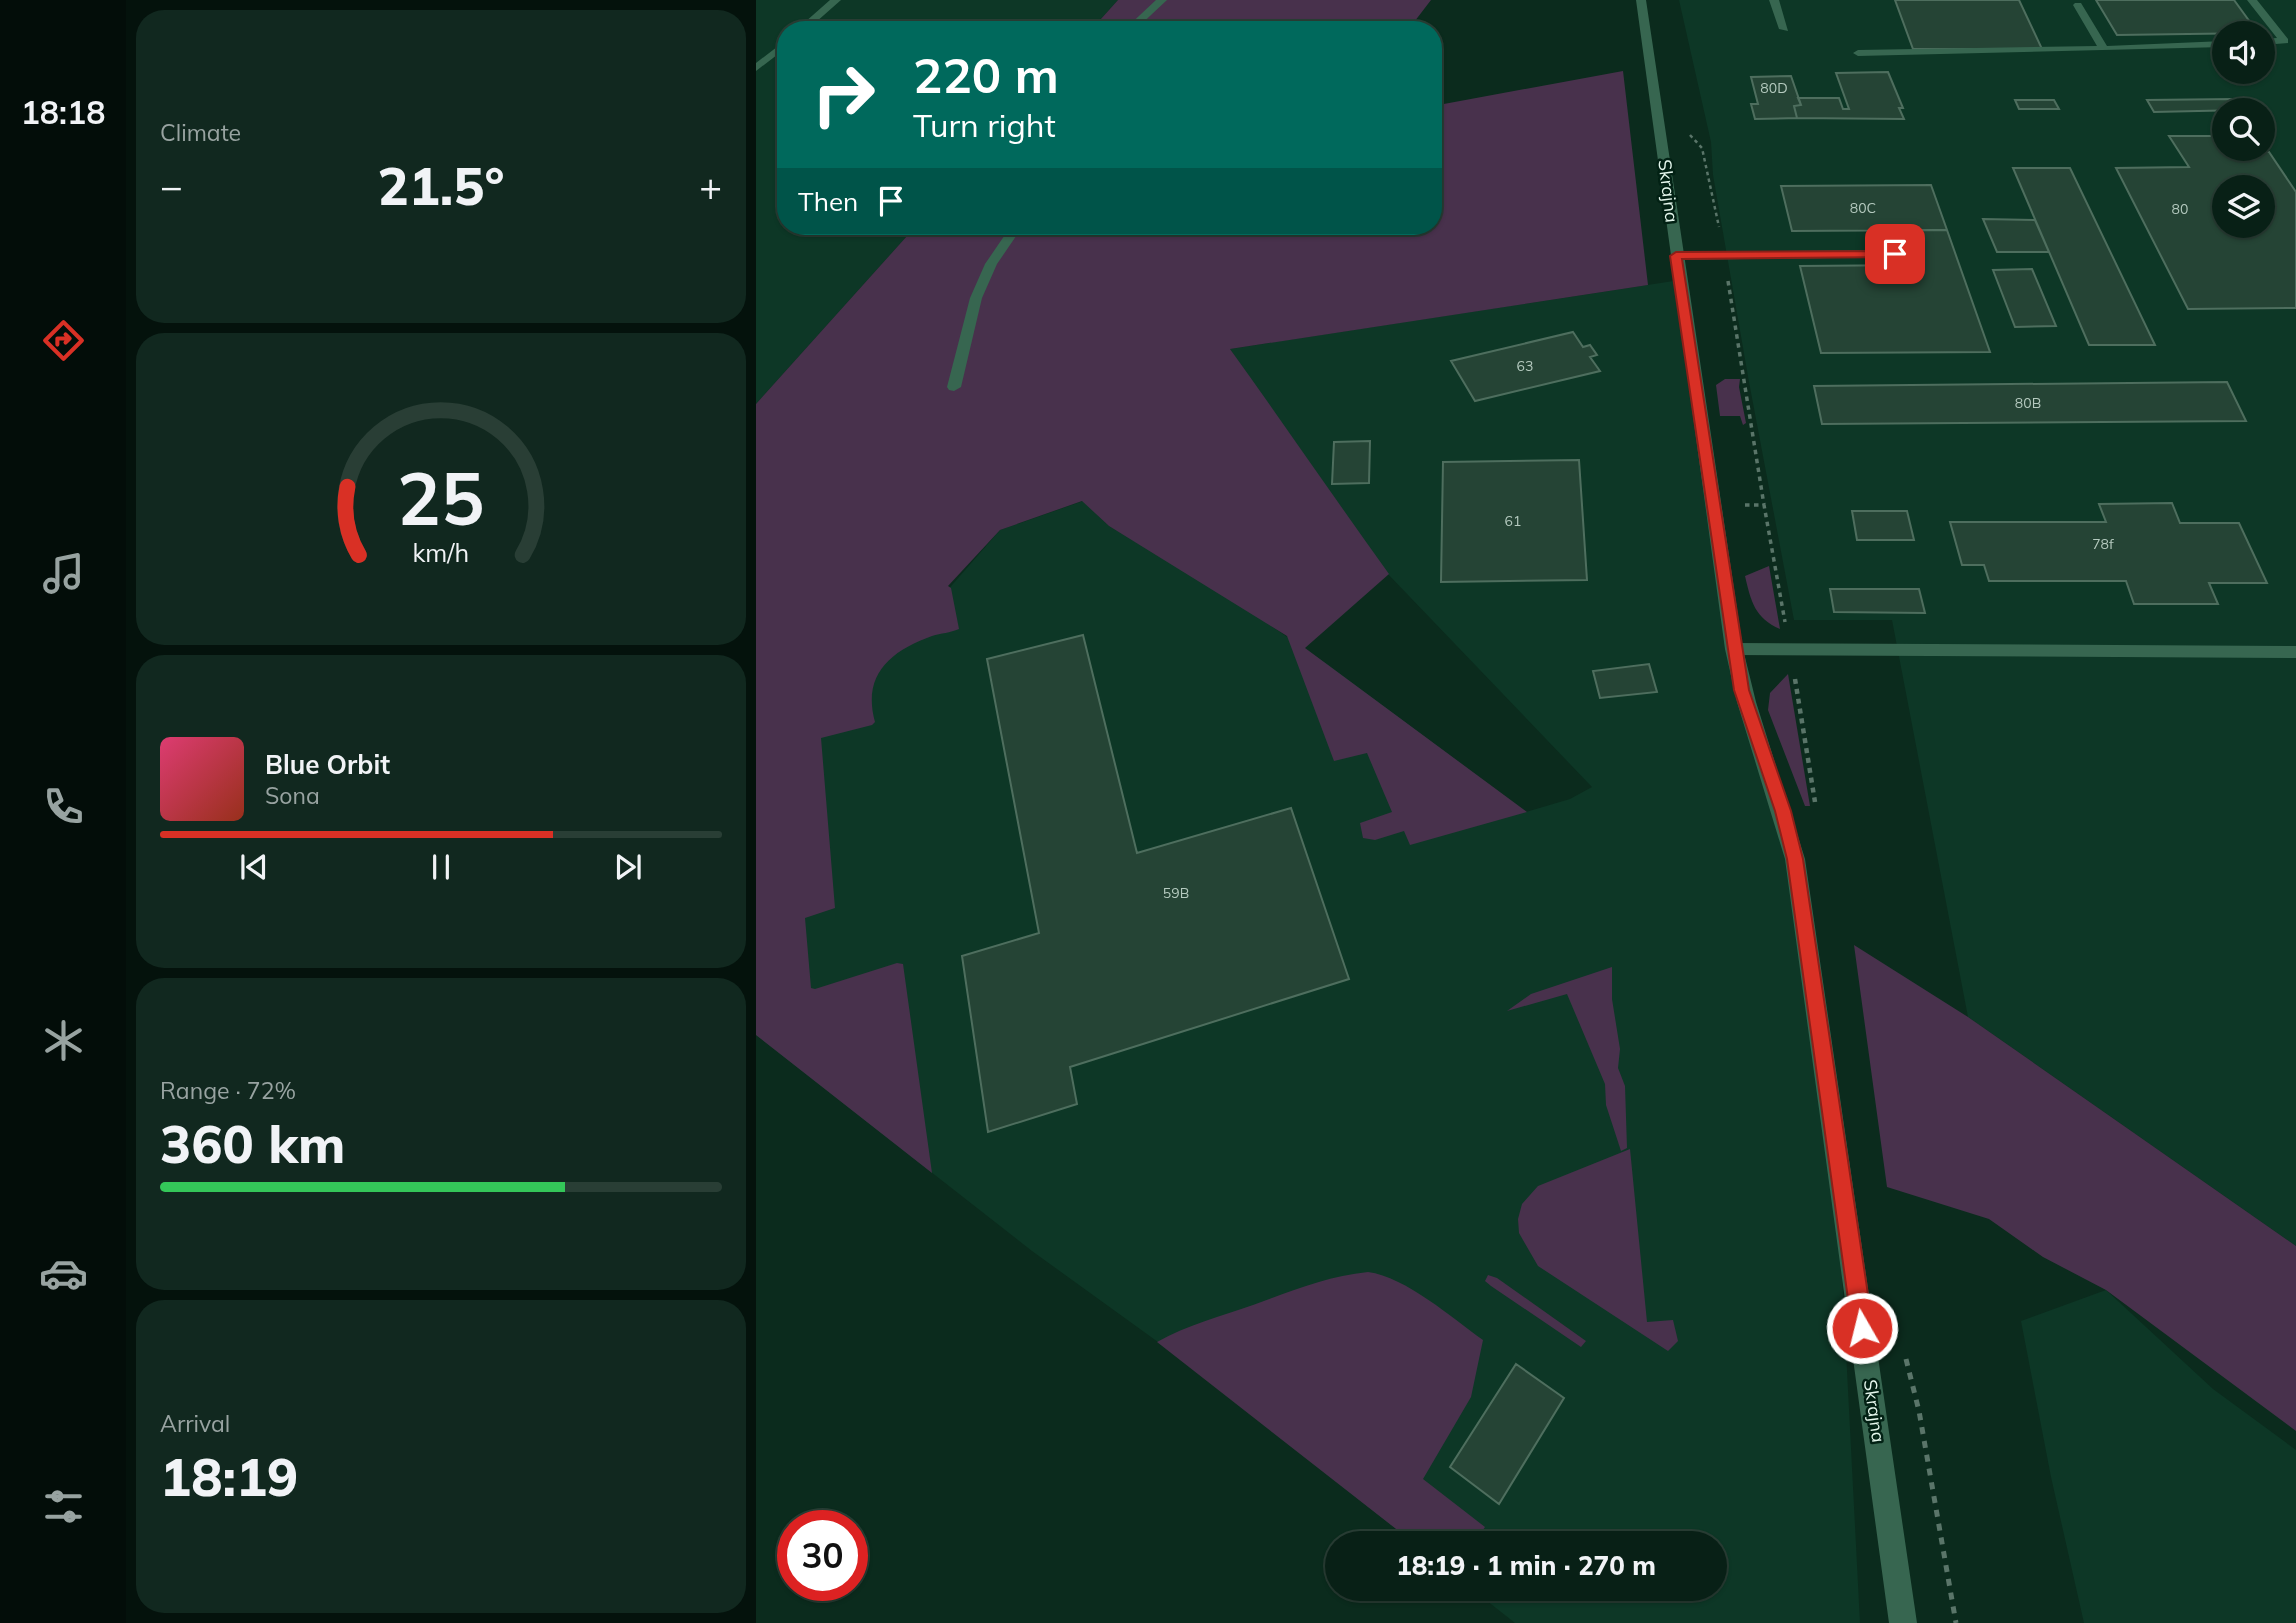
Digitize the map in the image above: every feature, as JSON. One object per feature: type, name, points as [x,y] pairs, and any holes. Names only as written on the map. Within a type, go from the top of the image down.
[{"type":"street","name":"Skrajna","points":[[1641,0],[1734,649],[1742,690],[1783,811],[1795,859],[1903,1623]]},
{"type":"lane","points":[[812,21],[836,0]]},
{"type":"lane","points":[[1139,21],[1162,0]]},
{"type":"lane","points":[[1774,0],[1784,29]]},
{"type":"lane","points":[[2252,0],[2268,21]]},
{"type":"lane","points":[[2078,5],[2104,49]]},
{"type":"lane","points":[[2275,29],[2284,41],[2275,41]]},
{"type":"lane","points":[[1858,53],[2212,44]]},
{"type":"lane","points":[[756,68],[777,50]]},
{"type":"lane","points":[[954,387],[976,298],[991,264],[1011,235]]},
{"type":"lane","points":[[1676,256],[1895,254]]},
{"type":"lane","points":[[1734,649],[2296,652]]},
{"type":"shaded area","points":[[756,0],[1118,0],[1099,21],[777,21],[777,235],[908,235],[756,404]]},
{"type":"shaded area","points":[[1118,0],[1431,0],[1415,21],[1099,21]]},
{"type":"shaded area","points":[[1679,0],[2296,0],[2296,1246],[1968,1017],[1892,620],[1794,620],[1713,175],[1711,142]]},
{"type":"shaded area","points":[[1623,71],[1648,285],[1230,349],[1389,574],[1305,648],[1527,812],[1410,845],[1404,831],[1375,840],[1363,838],[1360,823],[1392,812],[1367,753],[1334,761],[1287,636],[1109,526],[1082,501],[1000,530],[948,586],[951,588],[959,629],[917,642],[892,657],[876,678],[872,705],[875,722],[872,725],[821,738],[835,908],[805,918],[811,988],[897,963],[903,964],[932,1173],[756,1035],[756,404],[908,235],[1442,235],[1442,104]]},
{"type":"shaded area","points":[[1680,280],[1734,649],[1783,811],[1839,1215],[1860,1623],[1515,1623],[1487,1601],[1727,1601],[1727,1531],[1399,1531],[1158,1342],[1032,1251],[756,1035],[756,932],[783,779],[1000,530],[1083,501],[1109,526],[1227,596],[1327,664],[1526,812],[1570,799],[1592,787],[1386,572],[1287,436],[1230,349]]},
{"type":"shaded area","points":[[1725,379],[1740,379],[1746,423],[1743,425],[1740,416],[1720,416],[1716,385]]},
{"type":"shaded area","points":[[1769,566],[1780,629],[1765,620],[1755,608],[1745,576]]},
{"type":"shaded area","points":[[1788,674],[1810,806],[1805,806],[1768,710],[1770,693]]},
{"type":"shaded area","points":[[1854,945],[1968,1017],[2296,1246],[2296,1431],[2106,1290],[2043,1257],[1989,1219],[1887,1187]]},
{"type":"shaded area","points":[[1612,967],[1612,999],[1620,1049],[1618,1068],[1625,1086],[1627,1148],[1621,1151],[1606,1105],[1605,1084],[1567,994],[1507,1011],[1531,994]]},
{"type":"shaded area","points":[[1630,1149],[1647,1322],[1673,1320],[1678,1341],[1668,1351],[1538,1266],[1519,1233],[1518,1219],[1522,1204],[1538,1186]]},
{"type":"shaded area","points":[[1368,1272],[1383,1275],[1413,1290],[1483,1340],[1471,1397],[1423,1479],[1485,1527],[1482,1531],[1399,1531],[1157,1342],[1192,1326],[1338,1277]]},
{"type":"shaded area","points":[[1488,1275],[1497,1278],[1586,1341],[1581,1347],[1491,1286],[1485,1281]]},
{"type":"shaded area","points":[[2106,1290],[2213,1389],[2296,1450],[2296,1623],[2084,1623],[2051,1477],[2021,1321]]},
{"type":"building","points":[[1895,0],[2019,0],[2042,49],[1913,49]]},
{"type":"building","points":[[2096,0],[2234,0],[2249,21],[2212,21],[2212,34],[2117,35]]},
{"type":"building","points":[[1888,72],[1903,108],[1899,108],[1904,119],[1797,118],[1794,106],[1801,105],[1798,98],[1839,98],[1843,109],[1849,109],[1836,73]]},
{"type":"building","points":[[1791,76],[1801,105],[1794,106],[1797,118],[1755,119],[1751,104],[1758,104],[1751,77]]},
{"type":"building","points":[[2212,99],[2212,111],[2154,112],[2147,100]]},
{"type":"building","points":[[2015,100],[2054,100],[2059,109],[2019,109]]},
{"type":"building","points":[[2169,136],[2212,136],[2212,161],[2275,161],[2296,192],[2296,308],[2188,309],[2116,168],[2189,167]]},
{"type":"building","points":[[2013,168],[2070,168],[2155,345],[2089,345]]},
{"type":"building","points":[[1931,185],[1947,230],[1792,231],[1781,186]]},
{"type":"building","points":[[1983,219],[2035,220],[2049,252],[1997,252]]},
{"type":"building","points":[[1908,230],[1947,230],[1990,352],[1821,353],[1800,266],[1919,265]]},
{"type":"building","points":[[2032,269],[2056,326],[2015,327],[1993,270]]},
{"type":"building","points":[[1573,332],[1583,347],[1590,345],[1597,355],[1590,357],[1600,371],[1475,401],[1451,361]]},
{"type":"building","points":[[2227,382],[2246,421],[1822,424],[1814,386]]},
{"type":"building","points":[[1370,441],[1369,483],[1332,484],[1334,442]]},
{"type":"building","points":[[1579,460],[1587,580],[1441,582],[1443,462]]},
{"type":"building","points":[[2172,503],[2180,523],[2239,523],[2267,583],[2209,583],[2218,604],[2134,604],[2126,581],[1989,581],[1984,565],[1962,565],[1950,522],[2106,522],[2099,504]]},
{"type":"building","points":[[1852,511],[1907,511],[1914,540],[1857,540]]},
{"type":"building","points":[[1830,589],[1919,589],[1925,613],[1834,612]]},
{"type":"building","points":[[1083,635],[1137,853],[1291,808],[1349,979],[1070,1067],[1077,1104],[988,1132],[962,956],[1039,933],[987,659]]},
{"type":"building","points":[[1649,664],[1657,692],[1600,698],[1593,671]]},
{"type":"building","points":[[1516,1364],[1564,1398],[1499,1504],[1450,1467]]},
{"type":"route","points":[[1862,1328],[1795,859],[1783,811],[1764,762],[1742,690],[1676,256],[1895,254]]}]
